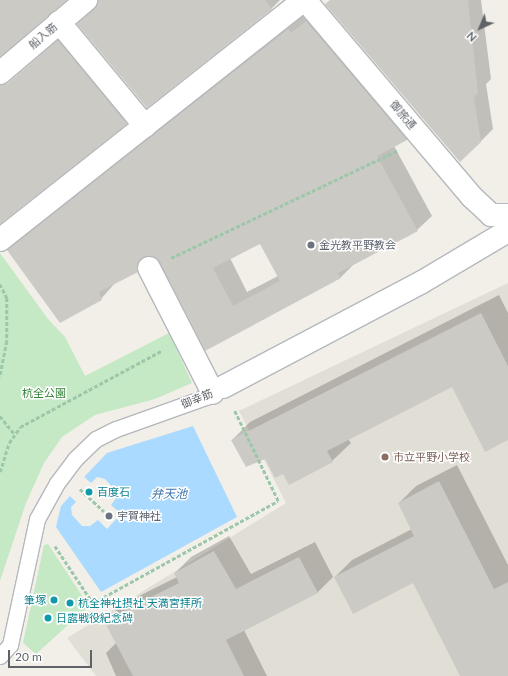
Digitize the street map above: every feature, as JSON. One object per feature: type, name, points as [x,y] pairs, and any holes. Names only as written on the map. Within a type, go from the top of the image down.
[{"type":"street","name":"船入筋","points":[[0,73],[86,0]]},
{"type":"street","points":[[0,240],[304,0]]},
{"type":"street","name":"御旅通","points":[[304,0],[486,210],[499,217],[508,215]]},
{"type":"street","points":[[59,22],[145,126]]},
{"type":"street","name":"御幸筋","points":[[218,390],[422,282],[508,231]]},
{"type":"street","points":[[149,268],[185,339],[218,390]]},
{"type":"lane","name":"御幸筋","points":[[0,656],[10,645],[36,519],[57,483],[75,459],[96,439],[218,390]]},
{"type":"path","points":[[149,268],[423,138]]},
{"type":"path","points":[[0,284],[7,298],[8,341],[0,377]]},
{"type":"path","points":[[0,472],[14,433],[20,427],[185,339]]},
{"type":"path","points":[[36,519],[93,603],[278,502],[218,390]]},
{"type":"path","points":[[0,416],[14,433]]},
{"type":"path","points":[[85,493],[104,511]]},
{"type":"shaded area","name":"市立平野小学校","points":[[508,283],[508,676],[96,676],[67,638],[286,503],[239,411]]},
{"type":"green space","name":"杭全公園","points":[[0,253],[48,319],[65,337],[85,376],[169,333],[192,383],[155,399],[95,415],[62,437],[44,463],[26,503],[0,581]]},
{"type":"green space","points":[[48,544],[89,606],[36,654],[23,643],[44,545]]},
{"type":"water","name":"弁天池","points":[[193,426],[237,517],[101,592],[56,527],[61,506],[70,496],[76,502],[71,507],[72,515],[82,526],[90,526],[98,520],[107,529],[121,514],[111,505],[117,497],[114,489],[105,479],[97,477],[91,483],[84,477],[107,453]]},
{"type":"building","points":[[0,0],[67,0],[0,57]]},
{"type":"building","points":[[98,0],[265,0],[272,9],[147,108],[77,24],[94,9]]},
{"type":"building","points":[[330,0],[468,0],[478,93],[474,97],[481,142],[460,162],[325,4]]},
{"type":"building","points":[[306,21],[407,140],[377,156],[418,231],[338,273],[341,278],[205,351],[160,262],[150,256],[139,261],[138,272],[99,292],[102,300],[60,323],[7,250],[288,29],[291,33]],"holes":[[[260,244],[280,281],[233,306],[213,268]]]},
{"type":"building","points":[[58,40],[127,124],[0,224],[0,85],[8,83]]},
{"type":"building","points":[[481,313],[508,366],[508,440],[485,452],[452,387],[327,451],[333,462],[289,485],[283,474],[275,478],[265,459],[246,467],[231,440]]},
{"type":"building","points":[[439,481],[494,589],[508,582],[508,676],[460,676],[413,583],[353,614],[334,577],[414,536],[398,503]]},
{"type":"building","points":[[214,551],[236,589],[299,557],[318,593],[226,640],[244,676],[133,676],[104,621],[179,583],[174,573]]},
{"type":"place","name":"金光教平野教会","points":[[311,245]]},
{"type":"place","name":"市立平野小学校","points":[[385,457]]},
{"type":"place","name":"百度石","points":[[89,492]]},
{"type":"place","name":"宇賀神社","points":[[109,516]]},
{"type":"place","name":"筆塚","points":[[54,600]]},
{"type":"place","name":"杭全神社摂社 天満宮拝所","points":[[70,603]]},
{"type":"place","name":"日露戦役紀念碑","points":[[48,618]]}]
